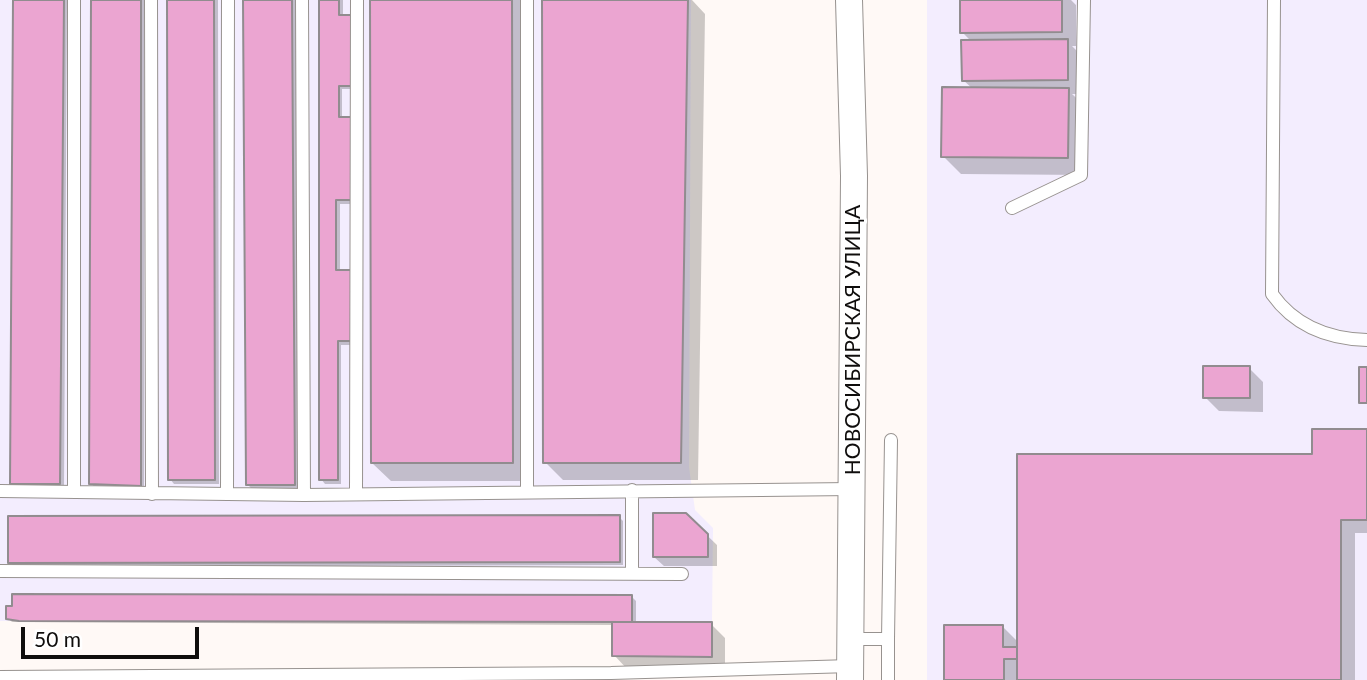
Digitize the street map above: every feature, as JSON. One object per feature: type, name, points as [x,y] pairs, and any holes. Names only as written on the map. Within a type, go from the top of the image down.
[{"type":"street","name":"НОВОСИБИРСКАЯ УЛИЦА","points":[[849,0],[853,176],[850,673]]},
{"type":"lane","points":[[74,0],[74,492]]},
{"type":"lane","points":[[151,0],[152,494]]},
{"type":"lane","points":[[227,494],[228,0]]},
{"type":"lane","points":[[302,0],[304,495]]},
{"type":"lane","points":[[356,494],[357,0]]},
{"type":"lane","points":[[527,0],[527,490]]},
{"type":"lane","points":[[1012,208],[1081,175],[1084,0]]},
{"type":"lane","points":[[1274,0],[1272,294],[1286,313],[1299,323],[1316,330],[1367,340]]},
{"type":"lane","points":[[888,680],[891,440]]},
{"type":"lane","points":[[0,491],[304,495],[527,490],[852,489]]},
{"type":"lane","points":[[632,491],[632,573]]},
{"type":"lane","points":[[0,570],[682,574]]},
{"type":"lane","points":[[850,639],[888,639]]},
{"type":"lane","points":[[0,677],[850,673]]},
{"type":"shaded area","points":[[0,0],[691,0],[689,467],[695,510],[713,528],[712,622],[0,621]]},
{"type":"shaded area","points":[[927,0],[1367,0],[1367,680],[927,680]]},
{"type":"building","points":[[13,0],[64,0],[60,484],[10,484]]},
{"type":"building","points":[[91,0],[141,0],[141,486],[89,484]]},
{"type":"building","points":[[167,0],[214,0],[215,480],[168,480]]},
{"type":"building","points":[[243,0],[292,0],[295,485],[246,485]]},
{"type":"building","points":[[319,0],[339,0],[339,15],[357,15],[357,86],[339,86],[339,117],[357,117],[357,200],[336,200],[336,270],[354,270],[354,341],[338,341],[338,480],[319,480]]},
{"type":"building","points":[[370,0],[512,0],[513,463],[371,463]]},
{"type":"building","points":[[542,0],[688,0],[681,463],[543,463]]},
{"type":"building","points":[[960,0],[1062,0],[1062,32],[960,33]]},
{"type":"building","points":[[1068,39],[1068,80],[962,81],[961,40]]},
{"type":"building","points":[[942,87],[1069,88],[1068,158],[941,157]]},
{"type":"building","points":[[1203,366],[1250,366],[1250,398],[1203,398]]},
{"type":"building","points":[[1359,367],[1367,367],[1367,403],[1359,403]]},
{"type":"building","points":[[1312,429],[1367,429],[1367,520],[1341,520],[1341,680],[1017,680],[1017,454],[1312,454]]},
{"type":"building","points":[[653,513],[686,513],[708,534],[708,557],[653,557]]},
{"type":"building","points":[[620,515],[620,562],[8,563],[8,516]]},
{"type":"building","points":[[12,594],[632,595],[632,622],[19,621],[6,619],[6,606],[12,606]]},
{"type":"building","points":[[612,622],[712,622],[712,657],[612,656]]},
{"type":"building","points":[[944,625],[1003,625],[1003,647],[1017,647],[1017,659],[1004,659],[1004,680],[944,680]]}]
